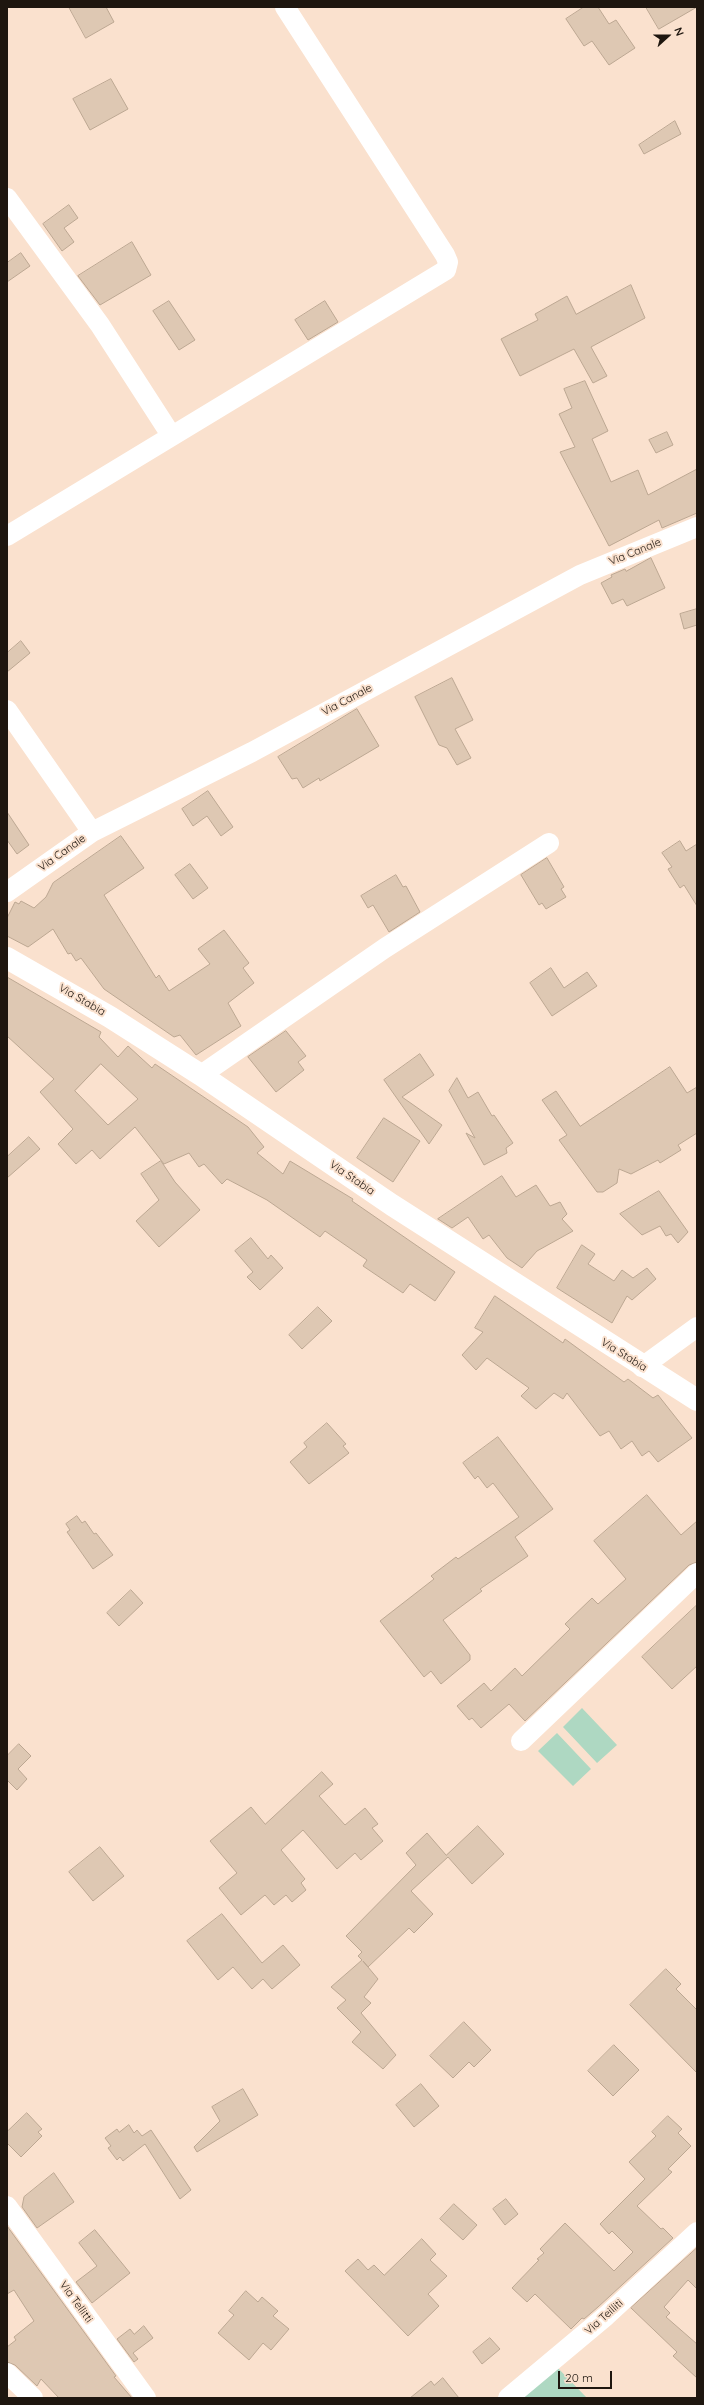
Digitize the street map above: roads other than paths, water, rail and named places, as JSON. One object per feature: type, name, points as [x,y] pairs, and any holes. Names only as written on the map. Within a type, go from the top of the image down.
[{"type":"main road","name":"Via Stabia","points":[[7,958],[110,1017],[201,1075],[392,1206],[642,1367],[697,1400]]},
{"type":"street","points":[[7,536],[171,435],[440,275],[447,266],[445,254],[285,7]]},
{"type":"street","points":[[7,198],[100,325],[171,435]]},
{"type":"street","name":"Via Canale","points":[[7,892],[92,832],[252,752],[580,575],[697,527]]},
{"type":"street","points":[[7,710],[92,832]]},
{"type":"street","points":[[201,1075],[385,948],[549,843]]},
{"type":"street","points":[[642,1367],[697,1327]]},
{"type":"street","points":[[521,1741],[697,1573]]},
{"type":"street","name":"Via Tellitti","points":[[7,2206],[146,2398]]},
{"type":"street","name":"Via Teilliti","points":[[508,2398],[606,2316],[697,2232]]},
{"type":"street","points":[[7,2373],[33,2398]]}]
